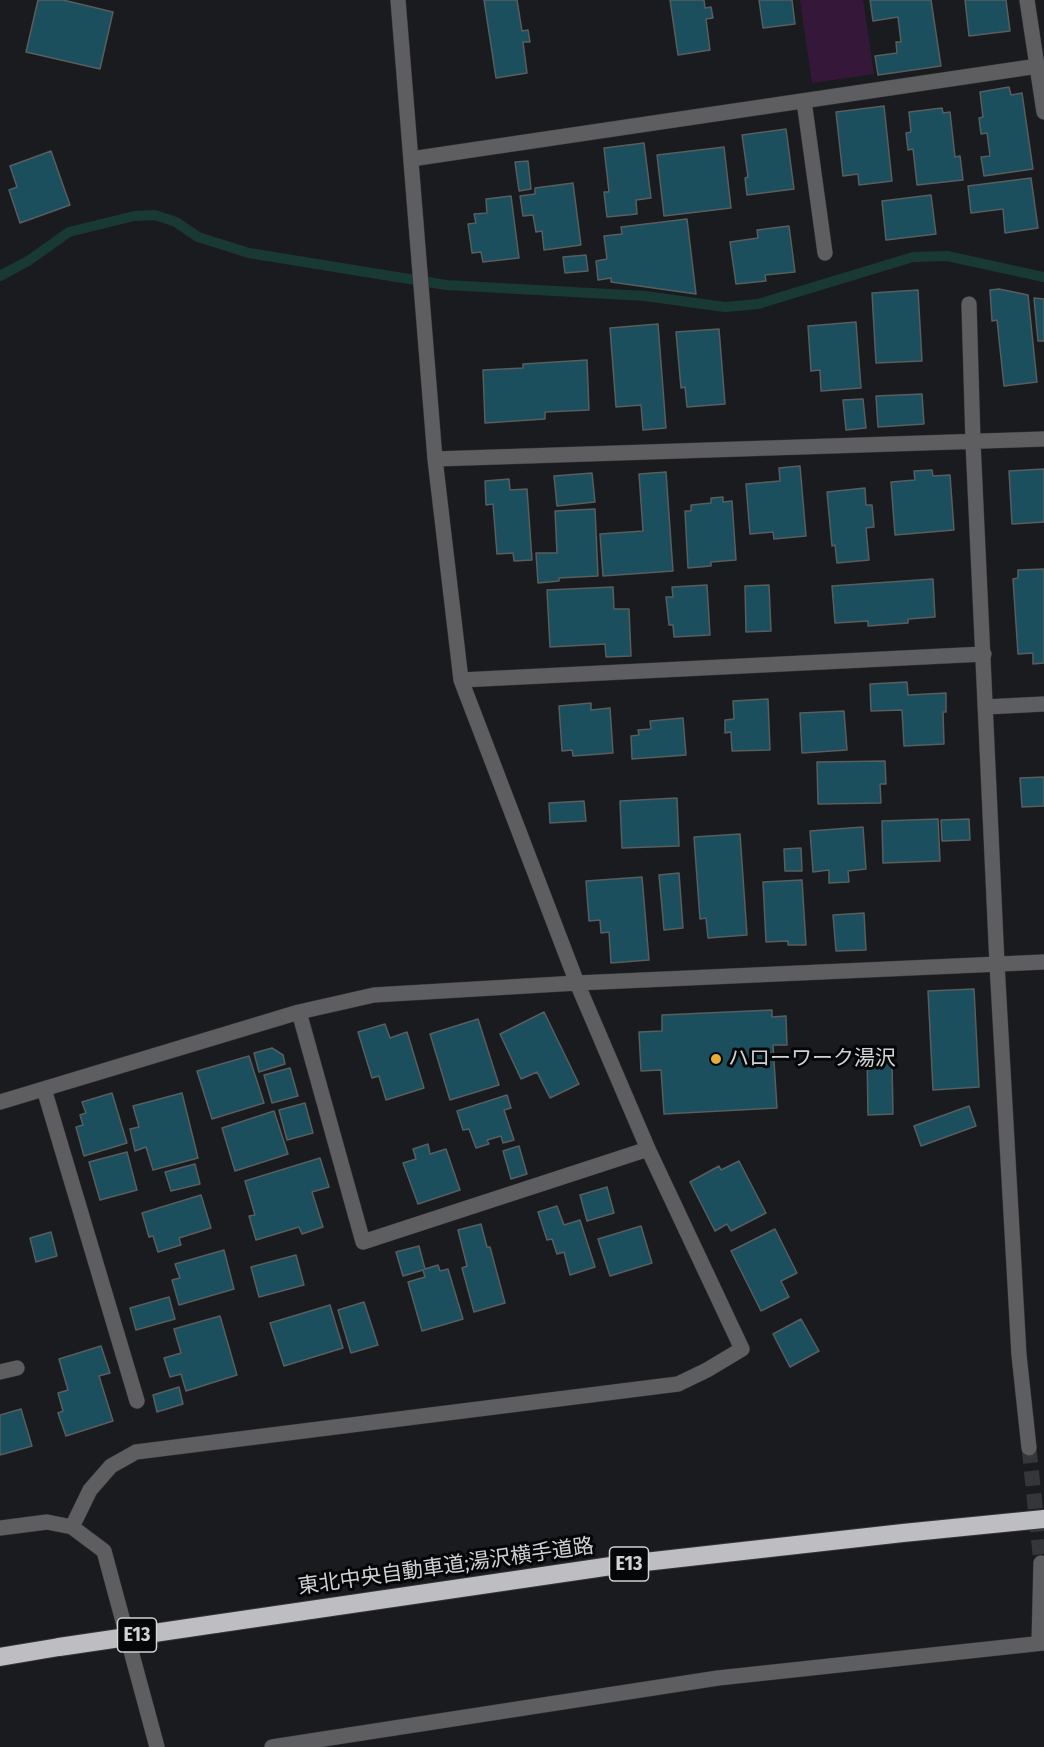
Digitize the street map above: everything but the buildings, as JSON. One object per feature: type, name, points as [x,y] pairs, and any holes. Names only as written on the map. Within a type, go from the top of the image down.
[{"type":"highway","name":"東北中央自動車道;湯沢横手道路","points":[[0,1658],[59,1647],[618,1565],[903,1533],[1044,1520]]},
{"type":"street","points":[[72,1527],[90,1490],[111,1466],[136,1452],[678,1384],[742,1349],[648,1149],[577,983],[460,680],[435,459],[398,0]]},
{"type":"street","points":[[1027,0],[1043,104]]},
{"type":"street","points":[[411,159],[1038,66]]},
{"type":"street","points":[[804,101],[825,253]]},
{"type":"street","points":[[969,304],[973,442],[997,964],[1019,1355],[1029,1448]]},
{"type":"street","points":[[435,459],[1044,439]]},
{"type":"street","points":[[460,680],[984,654]]},
{"type":"street","points":[[985,707],[1044,704]]},
{"type":"street","points":[[0,1102],[299,1012],[374,994],[1044,962]]},
{"type":"street","points":[[299,1012],[363,1242],[648,1149]]},
{"type":"street","points":[[44,1089],[137,1401]]},
{"type":"street","points":[[0,1372],[18,1368]]},
{"type":"street","points":[[0,1528],[47,1522],[72,1527],[104,1551],[157,1747]]},
{"type":"street","points":[[272,1747],[718,1678],[1042,1643],[1041,1563]]},
{"type":"shaded area","points":[[800,0],[863,0],[874,74],[812,83]]},
{"type":"waterway","points":[[0,276],[28,261],[69,232],[134,216],[155,215],[176,222],[198,237],[249,253],[446,285],[645,296],[725,307],[758,304],[913,257],[947,256],[1044,277]]},
{"type":"tunnel","points":[[1029,1448],[1041,1563]]},
{"type":"place","name":"ハローワーク湯沢","points":[[716,1059]]}]
